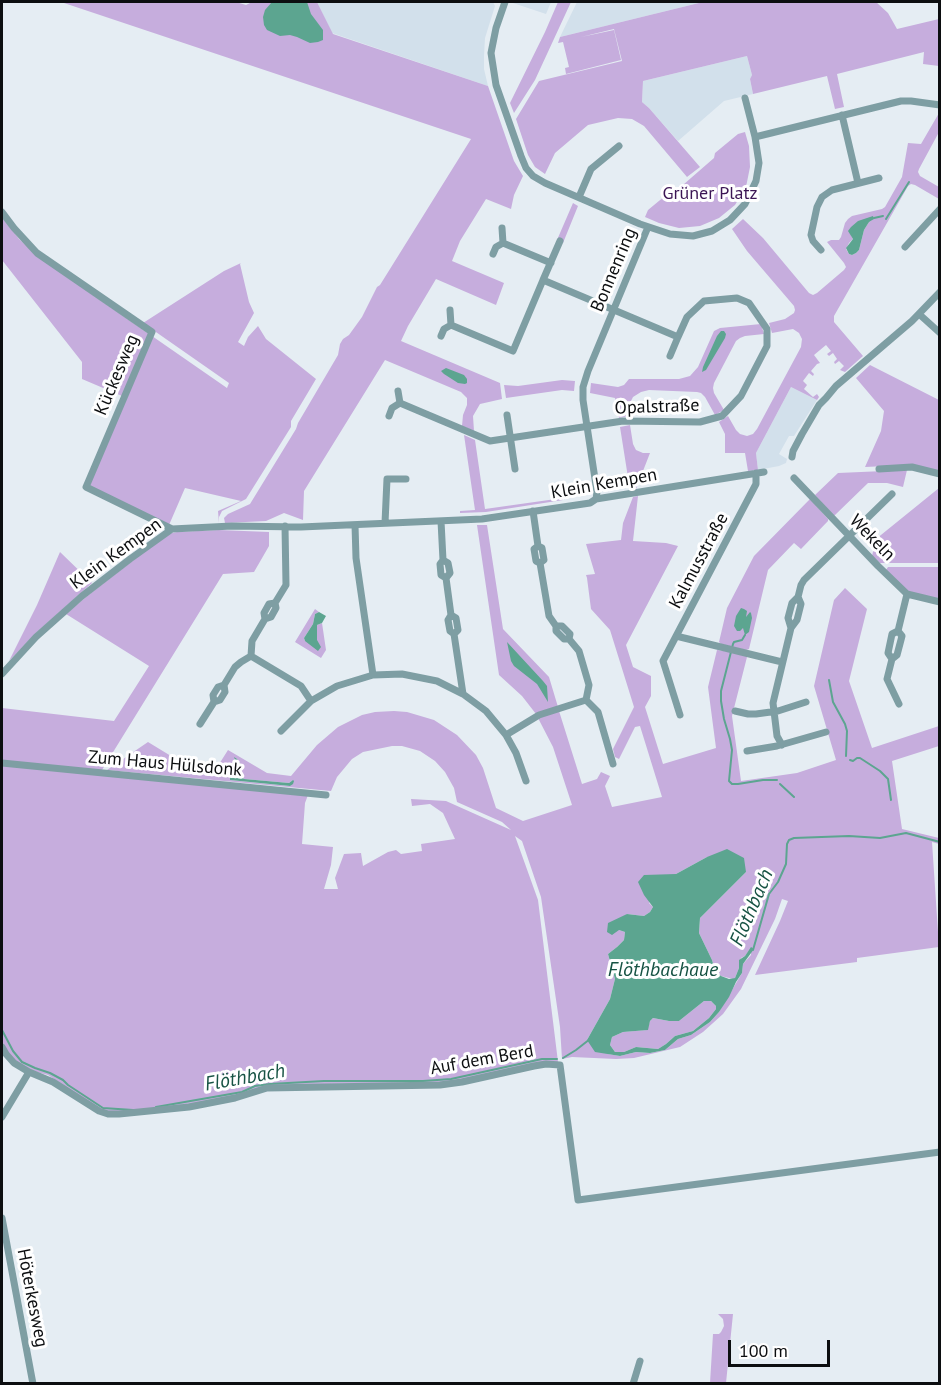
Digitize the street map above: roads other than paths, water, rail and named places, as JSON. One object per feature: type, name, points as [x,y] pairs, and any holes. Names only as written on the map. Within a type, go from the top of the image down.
[{"type":"street","points":[[505,2],[491,53],[496,85],[523,162],[529,172],[539,180],[648,227]]},
{"type":"street","name":"Bonnenring","points":[[596,499],[597,492],[583,400],[583,387],[588,371],[648,227],[670,234],[693,236],[712,231],[733,218],[746,204],[756,181],[759,163],[745,98]]},
{"type":"street","points":[[754,137],[901,101],[939,105]]},
{"type":"street","points":[[842,115],[858,183]]},
{"type":"street","points":[[579,197],[591,169],[619,146]]},
{"type":"street","points":[[821,250],[811,235],[817,207],[822,197],[832,190],[879,178]]},
{"type":"street","points":[[904,247],[939,209]]},
{"type":"street","name":"Kückesweg","points":[[2,212],[37,253],[152,332],[86,487],[172,529]]},
{"type":"street","points":[[502,228],[503,243]]},
{"type":"street","points":[[451,325],[513,351],[560,241]]},
{"type":"street","points":[[493,254],[496,247],[503,243]]},
{"type":"street","points":[[503,243],[551,263]]},
{"type":"street","points":[[543,280],[678,337]]},
{"type":"street","points":[[792,457],[793,451],[819,405],[919,314],[939,292]]},
{"type":"street","name":"Opalstraße","points":[[400,403],[490,441],[623,421],[700,422],[722,416],[741,396],[767,346],[767,329],[749,303],[737,298],[704,302],[687,317],[670,356]]},
{"type":"street","points":[[450,310],[451,325]]},
{"type":"street","points":[[919,314],[939,333]]},
{"type":"street","points":[[441,336],[444,329],[451,325]]},
{"type":"street","points":[[389,416],[392,408],[400,403],[398,391]]},
{"type":"street","points":[[507,415],[515,469]]},
{"type":"street","points":[[879,469],[912,467],[939,474]]},
{"type":"street","points":[[756,473],[764,472]]},
{"type":"street","name":"Klein Kempen","points":[[2,674],[36,638],[82,596],[172,529],[232,526],[301,527],[482,519],[590,503],[596,499],[756,473]]},
{"type":"street","name":"Kalmusstraße","points":[[680,716],[663,661],[756,484],[756,473]]},
{"type":"street","name":"Wekeln","points":[[794,478],[907,594]]},
{"type":"street","points":[[385,523],[387,479],[406,479]]},
{"type":"street","points":[[782,745],[777,736],[773,697],[791,628],[797,620],[801,604],[798,597],[802,583],[892,494]]},
{"type":"street","points":[[533,511],[538,546],[534,549],[536,561],[540,564],[549,616],[556,626],[556,631],[564,639],[569,639],[579,651],[589,687],[586,700]]},
{"type":"street","points":[[441,521],[444,560],[440,564],[441,574],[446,578],[451,615],[448,620],[450,632],[454,634],[463,694]]},
{"type":"street","points":[[355,525],[356,558],[373,675]]},
{"type":"street","points":[[251,656],[252,641],[265,619],[264,613],[269,604],[275,603],[287,582],[285,526]]},
{"type":"street","points":[[898,704],[887,679],[892,659],[897,656],[902,636],[898,630],[907,594],[939,602]]},
{"type":"street","points":[[676,636],[782,662]]},
{"type":"street","points":[[200,724],[214,702],[213,695],[218,687],[224,686],[235,667],[251,656]]},
{"type":"street","points":[[251,656],[301,686],[311,701]]},
{"type":"street","points":[[281,731],[311,701],[338,686],[373,675],[402,674],[437,681],[463,694],[486,711],[506,735],[516,753],[526,781]]},
{"type":"street","points":[[506,735],[539,715],[586,700]]},
{"type":"street","points":[[586,700],[598,713],[613,764]]},
{"type":"street","points":[[735,711],[752,715],[773,712],[806,702]]},
{"type":"street","points":[[747,751],[782,745],[826,732]]},
{"type":"street","name":"Zum Haus Hülsdonk","points":[[2,763],[326,795]]},
{"type":"street","points":[[2,1047],[14,1063],[29,1072],[2,1116]]},
{"type":"street","name":"Auf dem Berd","points":[[29,1072],[53,1082],[99,1111],[120,1114],[189,1107],[235,1098],[267,1088],[440,1085],[534,1066],[560,1065],[578,1200],[939,1152]]},
{"type":"street","name":"Höterkesweg","points":[[2,1218],[33,1383]]},
{"type":"street","points":[[633,1383],[640,1361]]},
{"type":"water","points":[[272,2],[307,2],[311,14],[323,30],[323,40],[310,43],[290,35],[280,36],[267,30],[263,17],[265,10]]},
{"type":"water","points":[[873,216],[874,219],[864,230],[859,250],[852,255],[849,254],[846,248],[853,239],[848,231],[858,221]]},
{"type":"water","points":[[721,331],[726,334],[725,338],[706,370],[702,372],[717,336]]},
{"type":"water","points":[[446,368],[464,375],[467,383],[458,383],[444,374],[441,371]]},
{"type":"water","points":[[741,608],[747,611],[746,617],[750,612],[752,618],[749,632],[745,635],[743,628],[737,631],[734,626]]},
{"type":"water","points":[[319,612],[326,616],[322,623],[317,625],[317,640],[321,647],[318,651],[304,638],[313,624],[315,614]]},
{"type":"water","points":[[507,642],[547,686],[548,702],[537,684],[514,666]]},
{"type":"water","points":[[234,757],[241,765],[241,777],[244,779],[289,783],[293,780],[293,784],[290,786],[230,780],[231,770],[237,765]]},
{"type":"water","name":"Flöthbachaue","points":[[727,849],[744,858],[746,872],[700,918],[699,933],[715,970],[721,976],[729,979],[735,978],[739,960],[751,947],[754,949],[743,964],[742,973],[729,997],[710,1022],[691,1035],[678,1039],[665,1050],[650,1053],[636,1052],[620,1056],[595,1052],[587,1040],[610,999],[615,979],[608,954],[624,940],[625,932],[619,930],[612,935],[607,932],[608,923],[627,914],[644,916],[650,912],[653,907],[638,882],[644,875],[676,874]],"holes":[[[704,1001],[711,1001],[716,1009],[709,1018],[693,1031],[675,1036],[658,1049],[636,1047],[624,1052],[615,1052],[610,1045],[612,1037],[623,1032],[648,1030],[653,1018],[679,1021]]]},
{"type":"waterway","points":[[886,219],[909,182]]},
{"type":"waterway","points":[[874,218],[883,216]]},
{"type":"waterway","points":[[745,635],[742,640],[733,644],[721,691],[724,719],[732,750],[729,781],[732,784],[738,784],[777,780]]},
{"type":"waterway","points":[[829,680],[833,702],[847,731],[846,756]]},
{"type":"waterway","points":[[850,760],[860,758],[880,771],[888,779],[891,800]]},
{"type":"waterway","points":[[780,784],[794,797]]},
{"type":"waterway","name":"Flöthbach","points":[[753,950],[769,894],[778,882],[786,864],[789,840],[849,836],[880,838],[906,833],[940,842]]},
{"type":"waterway","name":"Flöthbach","points":[[2,1030],[13,1051],[22,1062],[63,1080],[103,1108],[133,1110]]},
{"type":"waterway","name":"Flöthbach","points":[[563,1058],[590,1039]]},
{"type":"waterway","name":"Flöthbach","points":[[156,1107],[242,1092],[255,1086],[270,1084],[451,1079],[542,1059],[557,1059]]},
{"type":"park label","name":"Grüner Platz","points":[[710,194]]}]
